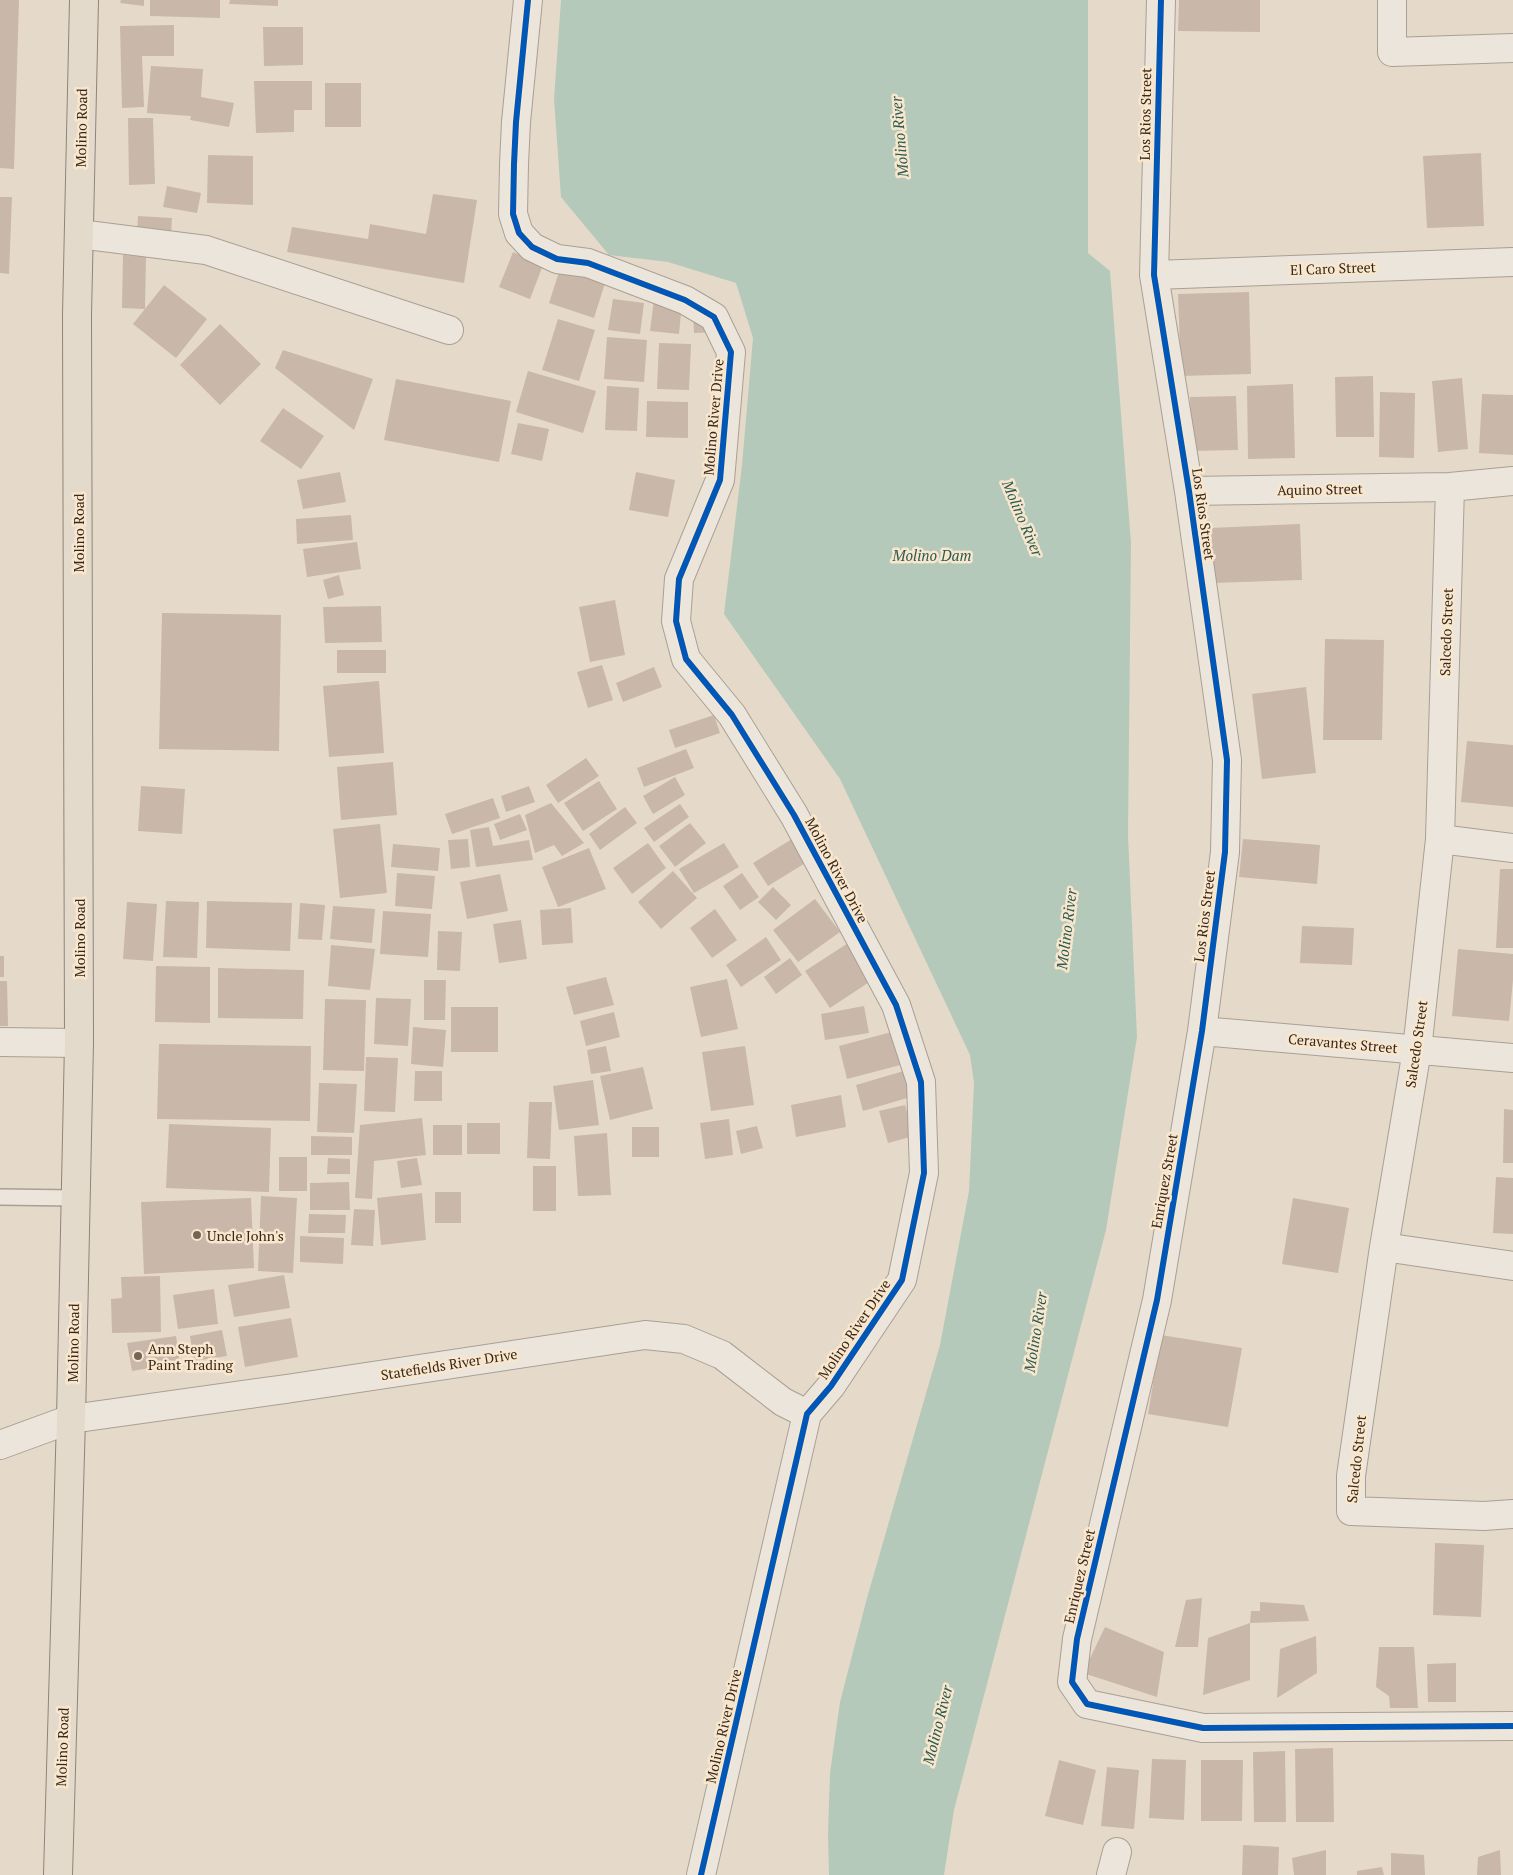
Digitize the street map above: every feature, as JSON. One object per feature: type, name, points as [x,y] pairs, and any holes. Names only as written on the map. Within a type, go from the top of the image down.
[{"type":"main road","name":"Molino Road","points":[[58,1875],[79,1043],[77,315],[84,0]]},
{"type":"street","name":"Molino River Drive","points":[[528,0],[516,122],[514,164],[513,214],[519,233],[532,247],[557,259],[588,264],[685,300],[714,317],[731,352],[720,480],[679,579],[676,621],[686,659],[732,715],[803,832],[896,1005],[921,1082],[924,1173],[902,1280],[831,1386],[807,1414],[701,1875]]},
{"type":"street","name":"Los Rios Street","points":[[1160,0],[1154,275],[1189,491],[1227,760],[1225,852],[1202,1031]]},
{"type":"street","points":[[1392,0],[1392,52],[1513,48]]},
{"type":"street","points":[[79,234],[206,250],[449,330]]},
{"type":"street","name":"El Caro Street","points":[[1154,275],[1513,262]]},
{"type":"street","points":[[1450,487],[1506,480],[1513,481]]},
{"type":"street","name":"Aquino Street","points":[[1189,491],[1450,487]]},
{"type":"street","name":"Salcedo Street","points":[[1450,487],[1440,839],[1417,1050],[1384,1247],[1351,1476],[1351,1511],[1484,1516],[1513,1514]]},
{"type":"street","points":[[1440,839],[1513,848]]},
{"type":"street","name":"Ceravantes Street","points":[[1202,1031],[1513,1058]]},
{"type":"street","name":"Enriquez Street","points":[[1202,1031],[1157,1300],[1077,1639],[1072,1682],[1087,1704],[1203,1728],[1513,1726]]},
{"type":"street","points":[[0,1042],[79,1043]]},
{"type":"street","points":[[1384,1247],[1513,1266]]},
{"type":"street","name":"Statefields River Drive","points":[[0,1445],[71,1419],[295,1388],[645,1334],[684,1339],[722,1355],[782,1402],[807,1414]]},
{"type":"lane","points":[[0,1197],[76,1198]]},
{"type":"water","name":"Molino Dam","points":[[561,0],[1088,0],[1088,253],[1110,271],[1131,543],[1128,835],[1137,1037],[1106,1230],[954,1810],[944,1875],[829,1875],[828,1834],[830,1773],[840,1702],[867,1598],[940,1345],[969,1191],[974,1083],[970,1055],[840,779],[724,614],[742,465],[753,338],[736,283],[668,262],[609,255],[561,197],[554,99]]},
{"type":"building","points":[[0,0],[19,0],[14,169],[0,168]]},
{"type":"building","points":[[121,0],[144,0],[144,6],[120,3]]},
{"type":"building","points":[[150,0],[220,0],[220,18],[150,16]]},
{"type":"building","points":[[230,0],[278,0],[278,6],[229,4]]},
{"type":"building","points":[[1179,0],[1260,0],[1260,32],[1178,31]]},
{"type":"building","points":[[174,25],[174,56],[142,56],[144,107],[122,108],[120,26]]},
{"type":"building","points":[[263,27],[303,27],[303,65],[264,66]]},
{"type":"building","points":[[151,66],[203,69],[201,97],[234,103],[229,127],[190,120],[191,116],[147,113]]},
{"type":"building","points":[[254,81],[312,81],[312,110],[294,110],[294,132],[256,133]]},
{"type":"building","points":[[325,83],[361,83],[361,127],[325,127]]},
{"type":"building","points":[[128,118],[153,118],[155,184],[129,185]]},
{"type":"building","points":[[1481,153],[1484,226],[1427,228],[1423,156]]},
{"type":"building","points":[[208,155],[253,156],[253,205],[207,203]]},
{"type":"building","points":[[167,186],[201,193],[197,213],[163,207]]},
{"type":"building","points":[[433,194],[477,200],[464,283],[287,252],[292,227],[368,239],[370,224],[426,234]]},
{"type":"building","points":[[0,197],[12,197],[9,274],[0,273]]},
{"type":"building","points":[[138,216],[172,218],[171,234],[137,233]]},
{"type":"building","points":[[513,252],[543,265],[530,299],[499,287]]},
{"type":"building","points":[[123,255],[146,256],[145,309],[122,308]]},
{"type":"building","points":[[560,269],[605,283],[594,318],[549,303]]},
{"type":"building","points":[[164,285],[207,319],[176,358],[133,324]]},
{"type":"building","points":[[1249,292],[1251,374],[1181,376],[1178,294]]},
{"type":"building","points":[[613,299],[644,303],[640,334],[608,330]]},
{"type":"building","points":[[654,299],[682,303],[679,334],[650,331]]},
{"type":"building","points":[[693,312],[716,332],[694,333]]},
{"type":"building","points":[[558,319],[595,330],[579,381],[542,370]]},
{"type":"building","points":[[220,324],[261,364],[220,405],[180,365]]},
{"type":"building","points":[[607,337],[647,340],[644,382],[604,379]]},
{"type":"building","points":[[659,343],[691,344],[689,390],[657,389]]},
{"type":"building","points":[[283,350],[373,379],[354,430],[275,368]]},
{"type":"building","points":[[528,371],[596,391],[583,433],[516,412]]},
{"type":"building","points":[[1373,376],[1374,437],[1336,437],[1335,377]]},
{"type":"building","points":[[1462,378],[1468,449],[1438,452],[1432,381]]},
{"type":"building","points":[[396,379],[511,401],[499,462],[384,440]]},
{"type":"building","points":[[1293,384],[1295,458],[1248,459],[1247,386]]},
{"type":"building","points":[[607,386],[639,388],[637,431],[605,430]]},
{"type":"building","points":[[1380,392],[1415,393],[1414,458],[1379,457]]},
{"type":"building","points":[[1482,394],[1513,395],[1513,455],[1479,453]]},
{"type":"building","points":[[1236,396],[1238,450],[1192,451],[1190,397]]},
{"type":"building","points":[[647,401],[688,402],[688,438],[646,437]]},
{"type":"building","points":[[283,408],[324,436],[301,469],[260,441]]},
{"type":"building","points":[[518,423],[549,429],[542,461],[511,454]]},
{"type":"building","points":[[340,472],[346,502],[303,509],[297,480]]},
{"type":"building","points":[[636,472],[675,480],[668,517],[629,510]]},
{"type":"building","points":[[351,515],[353,540],[297,544],[296,519]]},
{"type":"building","points":[[1300,524],[1302,580],[1214,583],[1211,528]]},
{"type":"building","points":[[357,542],[361,569],[307,577],[303,549]]},
{"type":"building","points":[[339,575],[344,595],[328,599],[323,580]]},
{"type":"building","points":[[615,600],[625,655],[590,662],[579,607]]},
{"type":"building","points":[[381,606],[382,642],[325,643],[323,607]]},
{"type":"building","points":[[162,613],[281,615],[279,751],[159,749]]},
{"type":"building","points":[[1325,639],[1384,640],[1382,740],[1323,740]]},
{"type":"building","points":[[337,650],[386,650],[386,673],[337,673]]},
{"type":"building","points":[[602,665],[613,700],[588,708],[577,672]]},
{"type":"building","points":[[654,667],[662,687],[623,702],[616,683]]},
{"type":"building","points":[[379,681],[384,753],[329,757],[323,686]]},
{"type":"building","points":[[1306,687],[1316,773],[1262,779],[1252,694]]},
{"type":"building","points":[[714,715],[720,733],[675,748],[669,730]]},
{"type":"building","points":[[1467,741],[1513,745],[1513,807],[1461,802]]},
{"type":"building","points":[[686,749],[694,768],[644,787],[637,768]]},
{"type":"building","points":[[586,758],[599,776],[558,803],[546,785]]},
{"type":"building","points":[[393,762],[397,815],[341,820],[337,767]]},
{"type":"building","points":[[675,777],[685,795],[653,814],[643,796]]},
{"type":"building","points":[[599,781],[617,809],[583,831],[564,803]]},
{"type":"building","points":[[141,786],[185,789],[182,834],[138,831]]},
{"type":"building","points":[[529,786],[535,802],[506,812],[501,796]]},
{"type":"building","points":[[493,798],[500,818],[452,834],[445,814]]},
{"type":"building","points":[[551,803],[584,843],[562,856],[554,845],[535,853],[525,815]]},
{"type":"building","points":[[680,804],[689,817],[654,842],[644,828]]},
{"type":"building","points":[[625,807],[637,823],[600,850],[589,834]]},
{"type":"building","points":[[520,814],[527,830],[500,840],[494,824]]},
{"type":"building","points":[[690,823],[706,843],[675,867],[659,846]]},
{"type":"building","points":[[380,824],[387,893],[340,898],[333,829]]},
{"type":"building","points":[[489,827],[493,846],[529,840],[533,860],[476,867],[470,830]]},
{"type":"building","points":[[468,839],[470,867],[451,869],[448,840]]},
{"type":"building","points":[[792,839],[807,862],[768,886],[753,863]]},
{"type":"building","points":[[1243,839],[1320,845],[1317,884],[1239,877]]},
{"type":"building","points":[[648,843],[666,868],[632,894],[613,868]]},
{"type":"building","points":[[724,843],[739,867],[694,893],[679,869]]},
{"type":"building","points":[[393,844],[440,848],[438,871],[391,867]]},
{"type":"building","points":[[589,848],[606,889],[558,907],[542,867]]},
{"type":"building","points":[[1500,869],[1513,869],[1513,948],[1496,948]]},
{"type":"building","points":[[673,871],[697,898],[661,929],[638,902]]},
{"type":"building","points":[[397,873],[435,876],[432,909],[395,906]]},
{"type":"building","points":[[742,873],[759,897],[740,910],[723,886]]},
{"type":"building","points":[[500,874],[508,911],[467,919],[460,882]]},
{"type":"building","points":[[773,887],[791,905],[776,920],[758,902]]},
{"type":"building","points":[[815,899],[840,932],[798,962],[773,930]]},
{"type":"building","points":[[166,901],[199,902],[197,958],[163,957]]},
{"type":"building","points":[[207,901],[292,903],[290,951],[206,948]]},
{"type":"building","points":[[127,902],[157,904],[153,961],[123,959]]},
{"type":"building","points":[[300,903],[325,905],[322,940],[298,939]]},
{"type":"building","points":[[333,906],[375,909],[372,943],[330,939]]},
{"type":"building","points":[[571,908],[573,943],[542,945],[540,910]]},
{"type":"building","points":[[715,909],[737,940],[712,958],[690,928]]},
{"type":"building","points":[[383,911],[431,914],[428,957],[380,954]]},
{"type":"building","points":[[521,920],[527,959],[499,963],[493,924]]},
{"type":"building","points":[[1302,926],[1354,928],[1352,965],[1300,963]]},
{"type":"building","points":[[438,931],[462,932],[460,971],[437,970]]},
{"type":"building","points":[[859,936],[883,973],[830,1008],[805,971]]},
{"type":"building","points":[[766,937],[781,960],[741,987],[726,965]]},
{"type":"building","points":[[331,945],[375,949],[370,990],[328,986]]},
{"type":"building","points":[[1458,949],[1513,954],[1513,980],[1509,1021],[1452,1016]]},
{"type":"building","points":[[0,956],[4,956],[4,977],[0,977]]},
{"type":"building","points":[[790,958],[802,975],[776,994],[764,977]]},
{"type":"building","points":[[156,966],[210,967],[210,1023],[155,1022]]},
{"type":"building","points":[[218,968],[304,970],[303,1019],[218,1018]]},
{"type":"building","points":[[606,977],[614,1005],[574,1015],[566,987]]},
{"type":"building","points":[[727,979],[738,1029],[701,1037],[690,987]]},
{"type":"building","points":[[424,980],[446,980],[445,1020],[424,1020]]},
{"type":"building","points":[[0,981],[7,981],[8,1026],[0,1026]]},
{"type":"building","points":[[376,998],[411,999],[408,1046],[374,1044]]},
{"type":"building","points":[[325,999],[366,1000],[364,1071],[323,1070]]},
{"type":"building","points":[[864,1006],[869,1033],[825,1040],[821,1014]]},
{"type":"building","points":[[451,1007],[498,1007],[498,1052],[451,1052]]},
{"type":"building","points":[[614,1012],[620,1037],[586,1046],[580,1021]]},
{"type":"building","points":[[413,1027],[446,1030],[443,1067],[411,1064]]},
{"type":"building","points":[[899,1030],[908,1063],[847,1079],[839,1046]]},
{"type":"building","points":[[159,1044],[311,1046],[310,1121],[157,1119]]},
{"type":"building","points":[[606,1046],[611,1071],[591,1074],[587,1050]]},
{"type":"building","points":[[745,1046],[754,1105],[711,1111],[702,1052]]},
{"type":"building","points":[[366,1057],[398,1058],[395,1112],[364,1111]]},
{"type":"building","points":[[643,1067],[653,1109],[610,1120],[600,1076]]},
{"type":"building","points":[[907,1070],[914,1096],[863,1111],[856,1085]]},
{"type":"building","points":[[415,1071],[442,1071],[442,1101],[414,1101]]},
{"type":"building","points":[[593,1080],[599,1125],[559,1130],[553,1086]]},
{"type":"building","points":[[319,1083],[357,1084],[354,1133],[317,1132]]},
{"type":"building","points":[[841,1095],[846,1127],[796,1137],[791,1105]]},
{"type":"building","points":[[529,1102],[552,1102],[550,1159],[527,1158]]},
{"type":"building","points":[[905,1105],[914,1136],[888,1143],[879,1111]]},
{"type":"building","points":[[1504,1109],[1513,1110],[1513,1163],[1503,1163]]},
{"type":"building","points":[[422,1118],[426,1155],[374,1161],[372,1199],[355,1198],[360,1125]]},
{"type":"building","points":[[729,1119],[733,1155],[705,1159],[700,1123]]},
{"type":"building","points":[[467,1123],[500,1123],[500,1154],[467,1154]]},
{"type":"building","points":[[169,1124],[271,1128],[269,1192],[166,1188]]},
{"type":"building","points":[[433,1125],[462,1125],[462,1155],[433,1155]]},
{"type":"building","points":[[757,1126],[763,1148],[741,1154],[736,1131]]},
{"type":"building","points":[[632,1127],[659,1127],[659,1157],[632,1157]]},
{"type":"building","points":[[607,1133],[611,1195],[578,1196],[574,1136]]},
{"type":"building","points":[[311,1136],[352,1137],[352,1155],[311,1155]]},
{"type":"building","points":[[279,1157],[307,1157],[307,1191],[279,1191]]},
{"type":"building","points":[[328,1158],[350,1159],[350,1174],[327,1174]]},
{"type":"building","points":[[417,1158],[422,1185],[401,1188],[397,1161]]},
{"type":"building","points":[[533,1166],[556,1166],[556,1211],[533,1211]]},
{"type":"building","points":[[1496,1177],[1513,1178],[1513,1234],[1493,1233]]},
{"type":"building","points":[[349,1182],[350,1210],[310,1210],[310,1183]]},
{"type":"building","points":[[435,1192],[461,1192],[461,1223],[435,1223]]},
{"type":"building","points":[[422,1193],[426,1240],[381,1245],[377,1198]]},
{"type":"building","points":[[261,1196],[297,1198],[293,1273],[258,1271]]},
{"type":"building","name":"Uncle John's","points":[[251,1198],[254,1268],[144,1274],[141,1202]]},
{"type":"building","points":[[1293,1198],[1349,1208],[1338,1273],[1282,1264]]},
{"type":"building","points":[[354,1209],[375,1210],[373,1246],[351,1245]]},
{"type":"building","points":[[309,1214],[346,1215],[345,1233],[308,1233]]},
{"type":"building","points":[[300,1236],[344,1238],[343,1264],[300,1262]]},
{"type":"building","points":[[284,1275],[290,1308],[234,1317],[228,1285]]},
{"type":"building","points":[[160,1276],[161,1332],[112,1333],[111,1299],[122,1298],[121,1277]]},
{"type":"building","points":[[214,1289],[218,1324],[178,1329],[173,1295]]},
{"type":"building","points":[[291,1318],[298,1357],[245,1367],[238,1327]]},
{"type":"building","points":[[222,1330],[227,1356],[194,1361],[190,1336]]},
{"type":"building","points":[[1161,1335],[1242,1348],[1228,1427],[1148,1414]]},
{"type":"building","points":[[176,1336],[180,1363],[132,1371],[127,1343]]},
{"type":"building","points":[[1435,1543],[1484,1545],[1481,1617],[1433,1615]]},
{"type":"building","points":[[1202,1598],[1198,1647],[1175,1647],[1186,1600]]},
{"type":"building","points":[[1260,1602],[1304,1605],[1309,1621],[1250,1623],[1251,1611],[1260,1611]]},
{"type":"building","points":[[1250,1623],[1250,1680],[1203,1695],[1208,1638]]},
{"type":"building","points":[[1105,1627],[1164,1652],[1157,1697],[1083,1673]]},
{"type":"building","points":[[1316,1636],[1317,1673],[1277,1698],[1280,1649]]},
{"type":"building","points":[[1379,1647],[1414,1647],[1418,1708],[1390,1708],[1389,1696],[1376,1687]]},
{"type":"building","points":[[1456,1663],[1456,1702],[1428,1702],[1427,1664]]},
{"type":"building","points":[[1333,1748],[1334,1822],[1296,1822],[1295,1749]]},
{"type":"building","points":[[1285,1751],[1286,1822],[1254,1822],[1253,1752]]},
{"type":"building","points":[[1152,1759],[1186,1760],[1184,1820],[1149,1818]]},
{"type":"building","points":[[1059,1760],[1096,1770],[1083,1825],[1045,1816]]},
{"type":"building","points":[[1201,1760],[1243,1760],[1242,1821],[1201,1821]]},
{"type":"building","points":[[1107,1767],[1139,1770],[1134,1829],[1101,1826]]},
{"type":"building","points":[[1243,1845],[1279,1847],[1278,1875],[1242,1875]]},
{"type":"building","points":[[1326,1850],[1326,1875],[1294,1875],[1292,1858]]},
{"type":"building","points":[[1500,1850],[1501,1875],[1477,1875],[1478,1857]]},
{"type":"building","points":[[1391,1853],[1424,1855],[1425,1875],[1391,1875]]},
{"type":"building","points":[[1382,1867],[1384,1875],[1357,1875],[1357,1871]]},
{"type":"cycle path","points":[[528,0],[516,122],[514,164],[513,214],[519,233],[532,247],[557,259],[588,263],[685,300],[714,317],[731,352],[720,480],[679,579],[676,621],[686,659],[732,715],[794,815],[896,1005],[921,1082],[924,1173],[902,1280],[831,1386],[807,1414],[701,1875]]},
{"type":"cycle path","points":[[1161,0],[1154,275],[1189,491],[1227,760],[1225,852],[1202,1031],[1157,1300],[1077,1639],[1072,1682],[1087,1704],[1203,1728],[1513,1726]]},
{"type":"place","name":"Uncle John's","points":[[197,1235]]},
{"type":"place","name":"Ann Steph Paint Trading","points":[[138,1356]]},
{"type":"water label","name":"Molino River","points":[[899,137]]},
{"type":"water label","name":"Molino River","points":[[1023,518]]},
{"type":"water label","name":"Molino River","points":[[1066,929]]},
{"type":"water label","name":"Molino River","points":[[1035,1332]]},
{"type":"water label","name":"Molino River","points":[[937,1725]]}]
